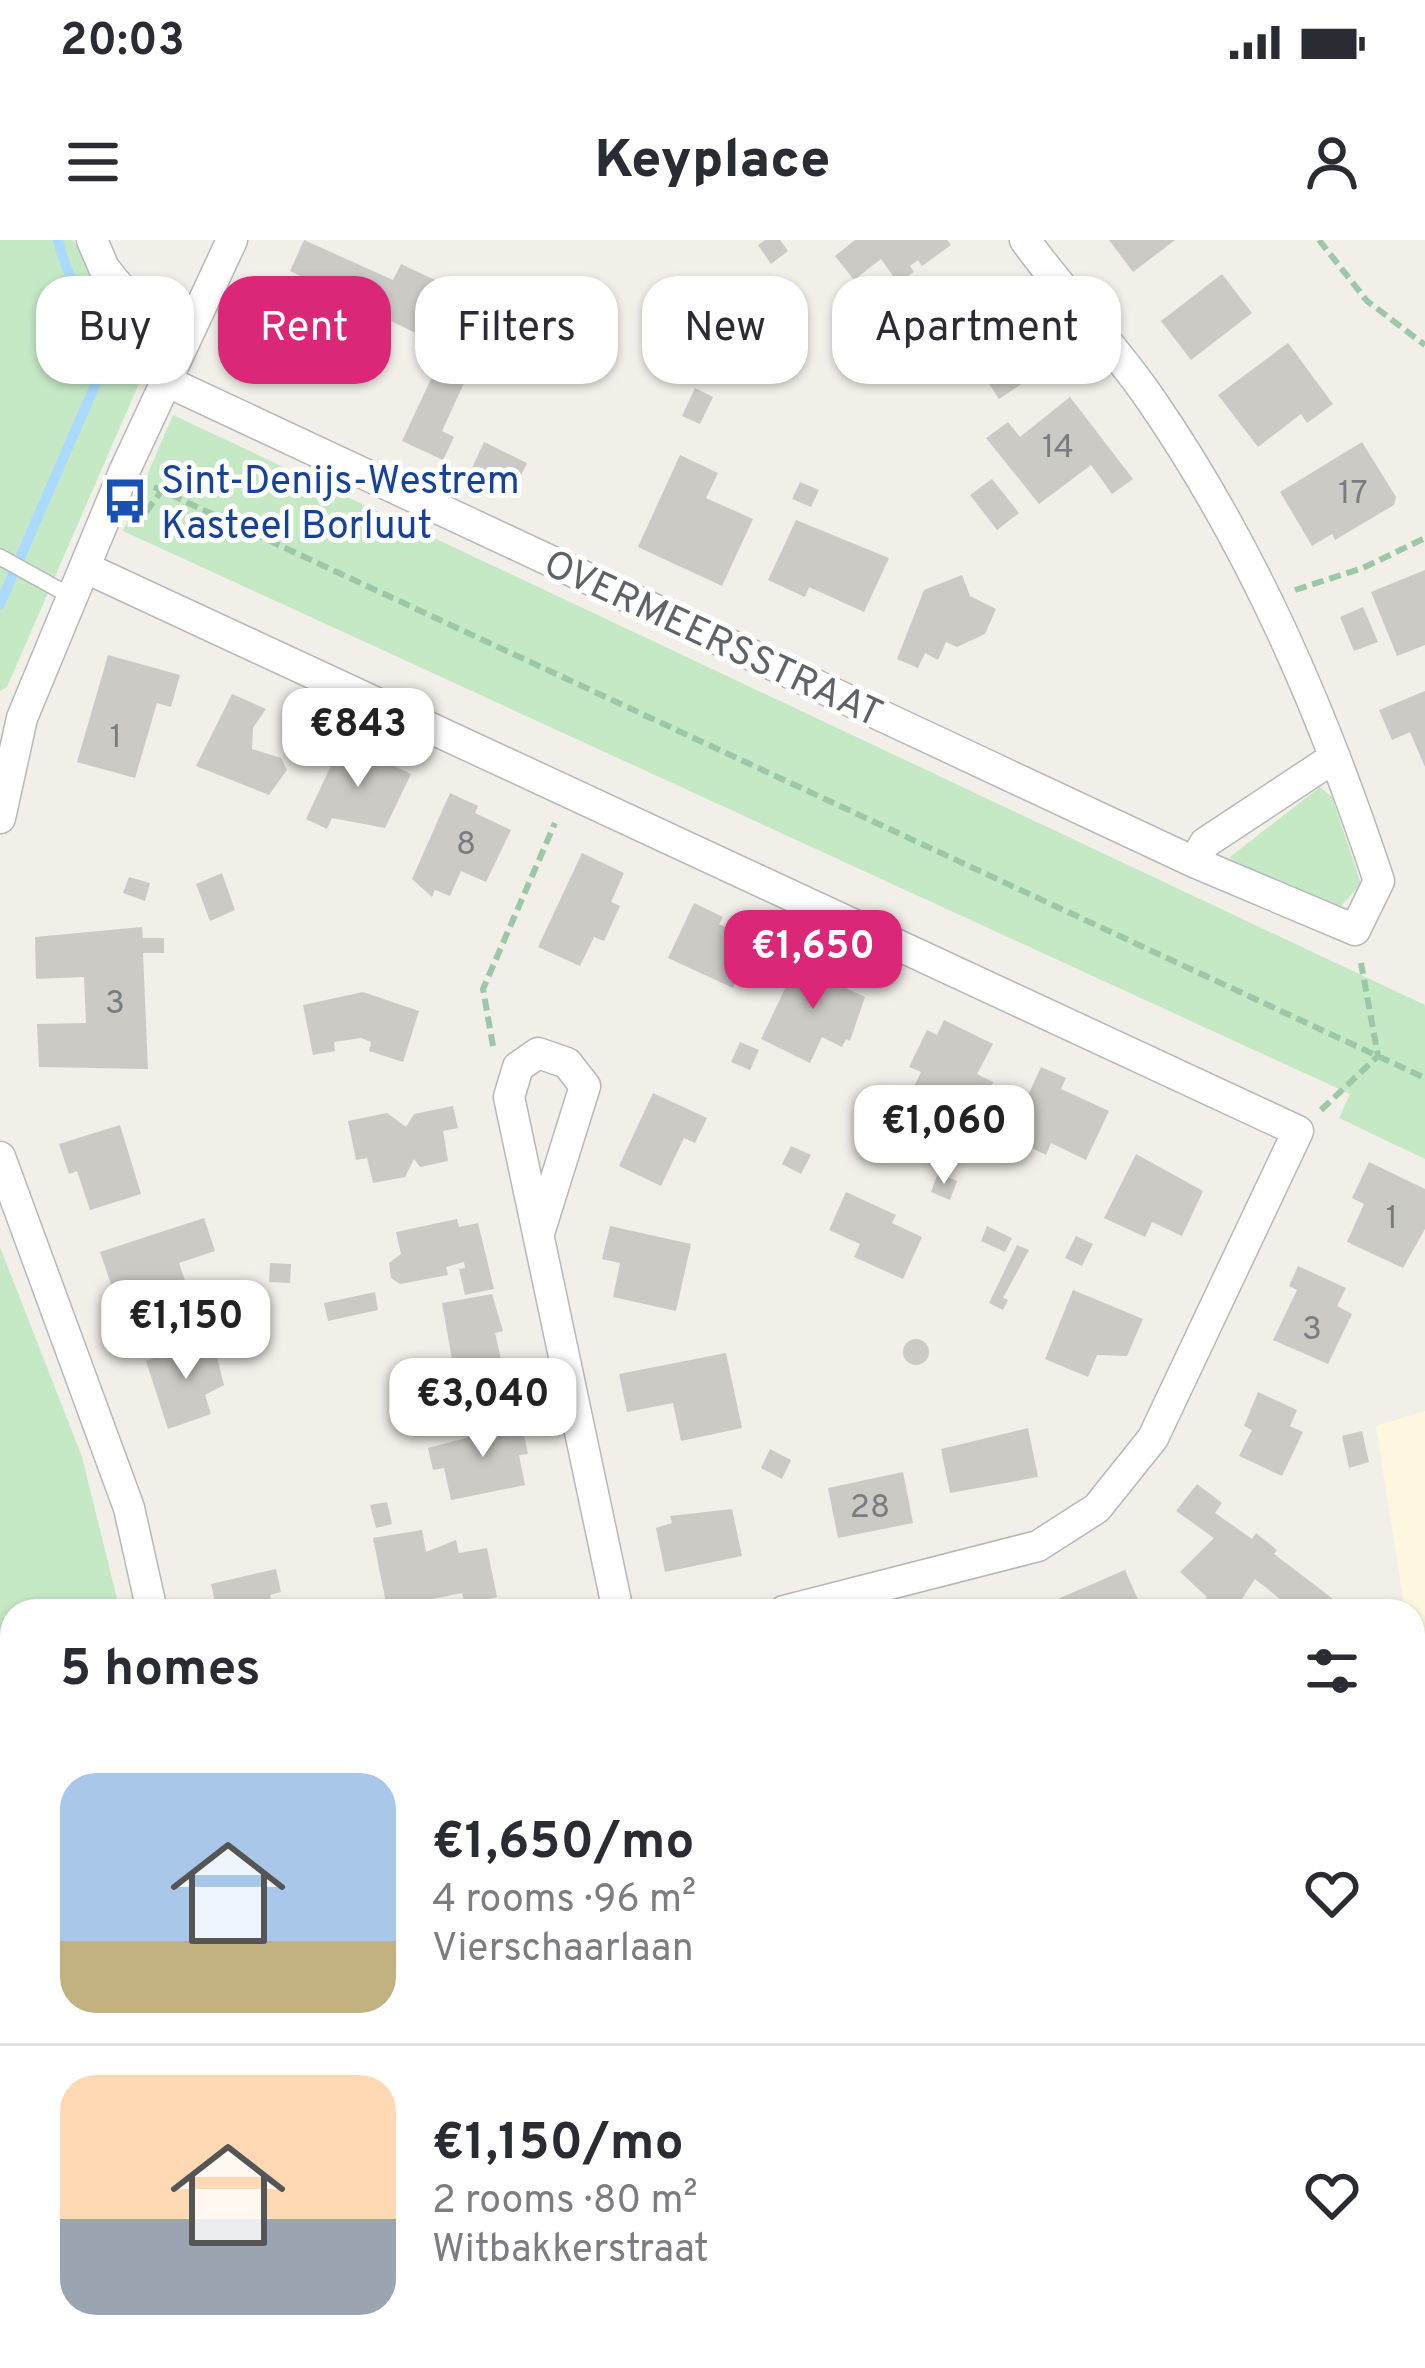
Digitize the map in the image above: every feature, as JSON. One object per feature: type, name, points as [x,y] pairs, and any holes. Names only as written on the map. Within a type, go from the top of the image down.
[{"type":"street","points":[[92,240],[110,276]]},
{"type":"street","points":[[194,324],[232,240]]},
{"type":"street","points":[[1025,240],[1147,394],[1228,520],[1270,598],[1379,880],[1355,930]]},
{"type":"street","points":[[0,818],[11,723],[74,598],[124,472],[167,384]]},
{"type":"street","name":"OVERMEERSSTRAAT","points":[[172,384],[1194,862],[1355,930]]},
{"type":"street","points":[[86,568],[1298,1131],[1153,1438],[1097,1508],[1038,1546],[831,1599]]},
{"type":"street","points":[[1194,862],[1205,843],[1335,757]]},
{"type":"street","points":[[539,1233],[585,1086],[567,1063],[538,1053],[518,1067],[509,1097],[615,1599]]},
{"type":"street","points":[[0,1157],[129,1508],[149,1599]]},
{"type":"lane","points":[[0,557],[74,598]]},
{"type":"path","points":[[1319,240],[1367,302],[1425,345]]},
{"type":"path","points":[[124,472],[1425,1078]]},
{"type":"path","points":[[1270,598],[1363,568],[1425,538]]},
{"type":"path","points":[[518,1067],[494,1049],[483,989],[568,791]]},
{"type":"path","points":[[1355,930],[1378,1056]]},
{"type":"path","points":[[1298,1131],[1378,1056]]},
{"type":"shaded area","points":[[1425,1411],[1425,1599],[1403,1599],[1376,1426]]},
{"type":"green space","points":[[0,240],[73,240],[96,276],[36,276],[36,384],[139,384],[7,687],[0,691]]},
{"type":"green space","points":[[173,415],[1425,1005],[1425,1159],[1339,1118],[1350,1094],[123,531]]},
{"type":"green space","points":[[1320,787],[1332,797],[1361,884],[1341,906],[1322,905],[1237,867],[1230,857]]},
{"type":"green space","points":[[0,1247],[82,1457],[117,1599],[0,1599]]},
{"type":"building","points":[[304,240],[384,276],[300,276],[290,271]]},
{"type":"building","points":[[780,240],[788,251],[771,264],[758,245]]},
{"type":"building","points":[[855,240],[947,240],[951,245],[922,266],[918,260],[910,266],[914,272],[908,276],[893,276],[881,259],[859,276],[851,276],[835,256]]},
{"type":"building","points":[[1109,240],[1175,240],[1133,272]]},
{"type":"building","points":[[401,264],[426,276],[415,276],[415,333],[391,321],[391,279]]},
{"type":"building","points":[[1222,274],[1252,313],[1191,360],[1161,321]]},
{"type":"building","points":[[1288,343],[1333,404],[1307,423],[1301,414],[1258,447],[1218,395]]},
{"type":"building","points":[[429,384],[464,384],[442,431],[454,437],[443,460],[402,441]]},
{"type":"building","points":[[989,384],[1022,384],[999,399]]},
{"type":"building","points":[[695,388],[713,397],[700,424],[682,416]]},
{"type":"building","points":[[1070,397],[1133,479],[1112,494],[1091,465],[1039,504],[986,438],[1008,422],[1020,437]]},
{"type":"building","points":[[484,442],[527,463],[515,488],[472,468]]},
{"type":"building","points":[[1362,442],[1396,497],[1394,505],[1335,540],[1332,534],[1312,546],[1280,492]]},
{"type":"building","points":[[680,455],[718,473],[706,498],[753,519],[722,586],[638,547]]},
{"type":"building","points":[[992,479],[1019,513],[997,530],[970,495]]},
{"type":"building","points":[[800,482],[819,490],[811,507],[792,499]]},
{"type":"building","points":[[796,520],[889,558],[864,612],[809,587],[805,597],[768,580]]},
{"type":"building","points":[[1425,570],[1425,645],[1397,656],[1371,592]]},
{"type":"building","points":[[962,575],[970,596],[996,609],[985,634],[957,647],[946,642],[938,660],[925,653],[918,668],[897,659],[924,590]]},
{"type":"building","points":[[1363,607],[1378,642],[1354,651],[1340,617]]},
{"type":"building","points":[[108,655],[180,675],[171,707],[157,703],[135,778],[77,762]]},
{"type":"building","points":[[1425,691],[1425,767],[1410,732],[1392,740],[1379,710]]},
{"type":"building","points":[[232,694],[266,709],[253,728],[252,749],[281,758],[287,770],[269,795],[196,766]]},
{"type":"building","points":[[342,742],[411,774],[385,828],[332,818],[327,829],[306,819]]},
{"type":"building","points":[[450,793],[478,806],[475,813],[511,830],[486,882],[461,871],[450,896],[435,890],[432,897],[412,879]]},
{"type":"building","points":[[582,853],[624,873],[611,902],[620,906],[604,941],[594,937],[580,966],[538,947]]},
{"type":"building","points":[[222,873],[235,910],[210,921],[196,884]]},
{"type":"building","points":[[129,877],[150,883],[145,901],[123,893]]},
{"type":"building","points":[[694,903],[723,917],[719,924],[755,941],[733,988],[668,958]]},
{"type":"building","points":[[142,927],[143,938],[164,938],[164,953],[143,953],[148,1069],[39,1067],[37,1024],[86,1023],[84,977],[36,979],[35,937]]},
{"type":"building","points":[[800,957],[836,974],[833,982],[865,997],[850,1041],[846,1039],[842,1047],[822,1037],[810,1063],[761,1039]]},
{"type":"building","points":[[363,992],[419,1011],[403,1062],[369,1051],[371,1042],[361,1038],[334,1042],[335,1051],[313,1055],[303,1005]]},
{"type":"building","points":[[944,1020],[993,1044],[977,1074],[993,1082],[970,1129],[956,1123],[944,1146],[897,1122],[921,1072],[909,1067],[927,1030],[937,1035]]},
{"type":"building","points":[[740,1042],[759,1050],[750,1070],[731,1062]]},
{"type":"building","points":[[1041,1067],[1066,1078],[1061,1089],[1109,1111],[1086,1160],[1051,1143],[1046,1155],[1009,1137]]},
{"type":"building","points":[[653,1093],[707,1118],[695,1143],[684,1138],[661,1186],[619,1166]]},
{"type":"building","points":[[453,1106],[458,1128],[443,1131],[448,1161],[420,1167],[414,1159],[405,1177],[373,1183],[367,1158],[356,1160],[348,1121],[387,1113],[406,1127],[414,1114]]},
{"type":"building","points":[[120,1125],[141,1194],[90,1210],[77,1171],[69,1174],[59,1144]]},
{"type":"building","points":[[791,1146],[811,1155],[801,1174],[782,1164]]},
{"type":"building","points":[[1136,1154],[1203,1191],[1182,1236],[1152,1222],[1145,1237],[1104,1218]]},
{"type":"building","points":[[1369,1162],[1425,1189],[1425,1229],[1403,1268],[1347,1242],[1364,1204],[1352,1198]]},
{"type":"building","points":[[938,1173],[957,1181],[950,1200],[931,1192]]},
{"type":"building","points":[[846,1192],[896,1215],[892,1223],[922,1237],[903,1279],[854,1257],[860,1244],[829,1230]]},
{"type":"building","points":[[204,1218],[215,1251],[179,1263],[193,1304],[135,1323],[123,1284],[112,1287],[100,1252]]},
{"type":"building","points":[[457,1219],[459,1227],[478,1223],[494,1289],[465,1295],[459,1269],[465,1268],[464,1262],[446,1267],[448,1275],[400,1284],[391,1278],[389,1263],[401,1254],[396,1232]]},
{"type":"building","points":[[610,1226],[691,1244],[676,1311],[613,1297],[620,1263],[602,1259]]},
{"type":"building","points":[[987,1226],[1012,1238],[1005,1252],[981,1241]]},
{"type":"building","points":[[1076,1236],[1093,1244],[1082,1266],[1065,1258]]},
{"type":"building","points":[[1017,1245],[1029,1250],[1003,1298],[1008,1300],[1003,1310],[989,1303]]},
{"type":"building","points":[[270,1263],[291,1264],[290,1283],[269,1282]]},
{"type":"building","points":[[1298,1266],[1346,1288],[1337,1306],[1352,1314],[1328,1364],[1273,1340],[1297,1290],[1289,1286]]},
{"type":"building","points":[[1073,1290],[1143,1319],[1127,1356],[1097,1355],[1088,1377],[1045,1359]]},
{"type":"building","points":[[375,1292],[378,1310],[328,1321],[324,1303]]},
{"type":"building","points":[[492,1294],[503,1331],[495,1333],[505,1377],[457,1388],[442,1303]]},
{"type":"building","points":[[212,1337],[224,1385],[205,1395],[211,1414],[168,1429],[146,1361]]},
{"type":"building","points":[[916,1339],[929,1352],[916,1365],[903,1352]]},
{"type":"building","points":[[726,1353],[742,1428],[681,1441],[673,1403],[627,1412],[619,1374]]},
{"type":"building","points":[[1258,1392],[1297,1410],[1290,1426],[1303,1432],[1282,1476],[1239,1456],[1252,1430],[1244,1426]]},
{"type":"building","points":[[520,1417],[528,1454],[519,1455],[525,1485],[451,1500],[444,1468],[433,1470],[428,1448],[485,1433],[483,1425]]},
{"type":"building","points":[[1028,1428],[1038,1477],[950,1493],[941,1449]]},
{"type":"building","points":[[1362,1431],[1369,1462],[1349,1468],[1342,1436]]},
{"type":"building","points":[[770,1449],[791,1460],[782,1479],[761,1468]]},
{"type":"building","points":[[903,1472],[913,1523],[838,1538],[828,1488]]},
{"type":"building","points":[[1197,1484],[1222,1503],[1215,1513],[1252,1539],[1256,1533],[1277,1550],[1274,1554],[1333,1599],[1280,1599],[1255,1579],[1242,1599],[1206,1599],[1180,1572],[1214,1538],[1176,1511]]},
{"type":"building","points":[[387,1502],[392,1524],[376,1528],[370,1505]]},
{"type":"building","points":[[732,1509],[742,1556],[665,1572],[656,1528],[672,1523],[670,1516]]},
{"type":"building","points":[[422,1530],[426,1552],[456,1540],[459,1553],[487,1548],[497,1597],[464,1599],[462,1593],[432,1599],[385,1599],[373,1538]]},
{"type":"building","points":[[276,1569],[281,1592],[270,1595],[271,1599],[214,1599],[211,1584]]},
{"type":"building","points":[[1125,1570],[1138,1599],[1058,1599]]},
{"type":"waterway","points":[[0,604],[105,362],[97,330],[58,240]]},
{"type":"place","name":"Sint-Denijs-Westrem Kasteel Borluut","points":[[125,501]]}]
